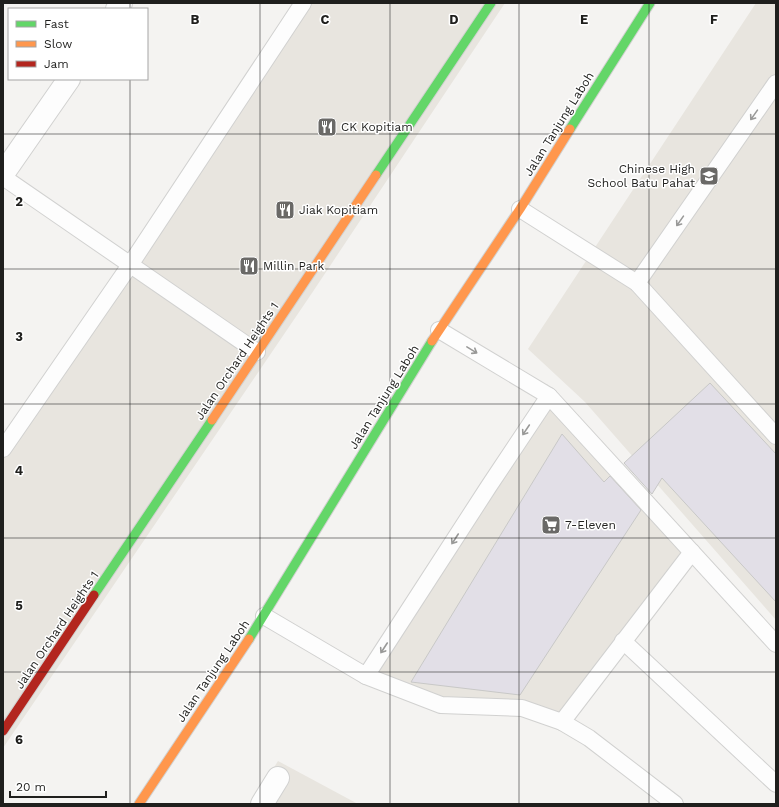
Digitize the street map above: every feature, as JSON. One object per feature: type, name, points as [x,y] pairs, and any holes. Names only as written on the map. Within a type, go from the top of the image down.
[{"type":"main road","name":"Jalan Orchard Heights 1","points":[[3,731],[491,3]]},
{"type":"main road","name":"Jalan Tanjung Laboh","points":[[139,804],[264,616],[439,330],[520,209],[650,3]]},
{"type":"street","points":[[3,175],[68,80]]},
{"type":"street","points":[[262,804],[278,778]]},
{"type":"lane","points":[[3,449],[130,265],[303,3]]},
{"type":"lane","points":[[637,283],[776,83]]},
{"type":"lane","points":[[3,175],[130,265],[257,352]]},
{"type":"lane","points":[[520,209],[637,283],[776,436]]},
{"type":"lane","points":[[439,330],[549,396],[776,644]]},
{"type":"lane","points":[[366,676],[549,396]]},
{"type":"lane","points":[[562,722],[692,552]]},
{"type":"lane","points":[[264,616],[366,676],[441,705],[522,708],[562,722],[589,738],[675,804]]},
{"type":"lane","points":[[623,641],[776,784]]},
{"type":"shaded area","points":[[294,3],[505,3],[312,293],[3,748],[3,436],[169,195]]},
{"type":"shaded area","name":"Chinese High School Batu Pahat","points":[[756,3],[776,3],[776,620],[585,402],[528,349]]},
{"type":"shaded area","points":[[547,384],[691,541],[552,726],[518,715],[439,713],[357,680]]},
{"type":"shaded area","points":[[278,761],[358,804],[251,804]]},
{"type":"building","points":[[710,383],[776,454],[776,602],[662,478],[652,494],[624,463]]},
{"type":"building","points":[[562,434],[604,482],[610,476],[641,510],[520,695],[411,682]]},
{"type":"traffic: fast","points":[[376,175],[491,3]]},
{"type":"traffic: fast","points":[[570,129],[650,3]]},
{"type":"traffic: fast","points":[[249,639],[432,341]]},
{"type":"traffic: fast","points":[[94,595],[212,420]]},
{"type":"traffic: slow","points":[[432,341],[520,209],[570,129]]},
{"type":"traffic: slow","points":[[212,420],[376,175]]},
{"type":"traffic: slow","points":[[139,804],[249,639]]},
{"type":"traffic: jam","points":[[3,731],[94,595]]},
{"type":"place","name":"CK Kopitiam","points":[[327,127]]},
{"type":"place","name":"Chinese High School Batu Pahat","points":[[709,176]]},
{"type":"place","name":"Jiak Kopitiam","points":[[285,210]]},
{"type":"place","name":"Millin Park","points":[[249,266]]},
{"type":"place","name":"7-Eleven","points":[[551,525]]}]
